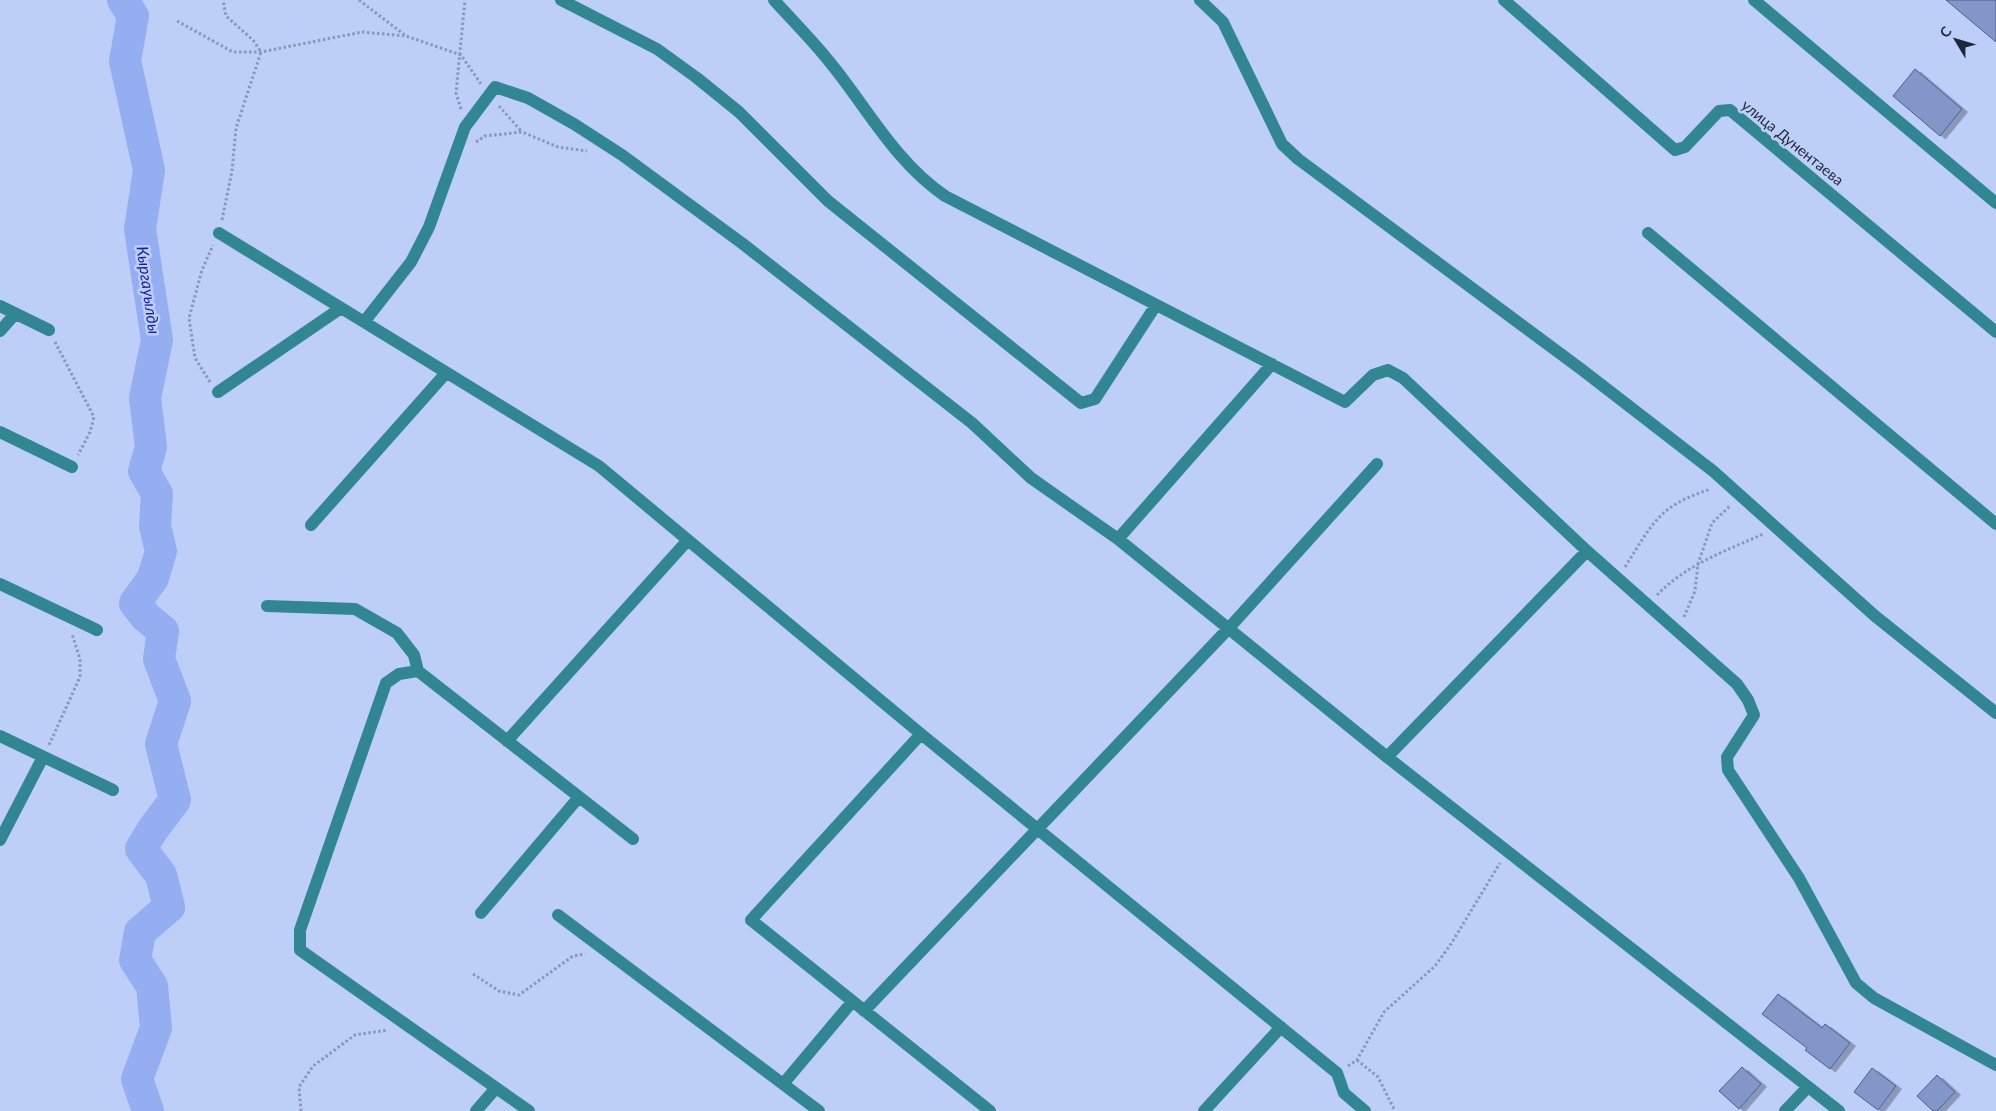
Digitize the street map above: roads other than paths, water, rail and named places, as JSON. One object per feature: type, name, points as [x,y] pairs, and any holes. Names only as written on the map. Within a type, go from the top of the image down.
[{"type":"street","points":[[561,0],[657,48],[697,78],[739,112],[828,201],[1081,403],[1094,399],[1156,305]]},
{"type":"street","points":[[774,0],[828,60],[898,156],[925,182],[945,196],[1345,402],[1374,375],[1388,370],[1403,378],[1587,551],[1737,684],[1748,700],[1754,715],[1727,757],[1728,770],[1799,878],[1856,984],[1874,998],[1996,1065]]},
{"type":"street","points":[[1200,0],[1223,22],[1282,144],[1298,159],[1573,363],[1728,484],[1876,616],[1996,713]]},
{"type":"street","name":"улица Дунентаева","points":[[1504,0],[1675,150],[1685,147],[1719,111],[1730,110],[1996,332]]},
{"type":"street","points":[[1754,0],[1996,203]]},
{"type":"street","points":[[364,322],[412,262],[429,227],[465,127],[495,87],[528,98],[574,124],[622,156],[743,244],[972,423],[1031,478],[1118,539],[1387,757],[1839,1111]]},
{"type":"street","points":[[1648,232],[1996,524]]},
{"type":"street","points":[[219,233],[599,466],[921,734],[1337,1073],[1344,1093],[1365,1111]]},
{"type":"street","points":[[0,306],[49,330]]},
{"type":"street","points":[[218,392],[341,308]]},
{"type":"street","points":[[0,331],[15,314]]},
{"type":"street","points":[[1118,539],[1272,364]]},
{"type":"street","points":[[311,525],[446,372]]},
{"type":"street","points":[[0,432],[72,467]]},
{"type":"street","points":[[864,1011],[1229,628],[1377,464]]},
{"type":"street","points":[[507,741],[688,540]]},
{"type":"street","points":[[1387,757],[1587,551]]},
{"type":"street","points":[[0,584],[98,630]]},
{"type":"street","points":[[267,606],[355,609],[397,633],[414,654],[418,671],[633,839]]},
{"type":"street","points":[[418,671],[399,674],[386,683],[300,930],[298,942],[300,950],[529,1111]]},
{"type":"street","points":[[921,734],[752,920],[990,1111]]},
{"type":"street","points":[[0,736],[113,790]]},
{"type":"street","points":[[0,840],[43,757]]},
{"type":"street","points":[[481,914],[579,797]]},
{"type":"street","points":[[558,914],[819,1111]]},
{"type":"street","points":[[783,1084],[852,1002]]},
{"type":"street","points":[[1204,1111],[1281,1027]]},
{"type":"street","points":[[1785,1111],[1808,1086]]},
{"type":"street","points":[[476,1111],[496,1088]]},
{"type":"waterway","name":"Кыргауылды","points":[[123,0],[133,16],[125,61],[149,170],[140,229],[157,340],[145,398],[151,447],[144,471],[157,494],[155,526],[161,551],[153,578],[135,603],[146,617],[163,631],[159,659],[175,701],[161,744],[175,800],[153,829],[141,849],[161,875],[169,907],[140,932],[135,960],[152,986],[156,1028],[137,1079],[148,1111]]}]
